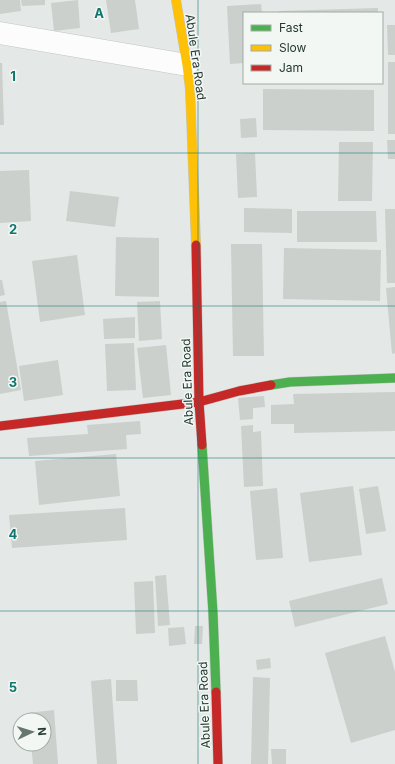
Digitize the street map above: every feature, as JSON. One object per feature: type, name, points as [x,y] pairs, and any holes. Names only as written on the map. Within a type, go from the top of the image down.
[{"type":"street","name":"Abule Era Road","points":[[176,0],[190,89],[196,218],[199,402],[213,613],[218,764]]},
{"type":"street","points":[[0,33],[187,65]]},
{"type":"street","points":[[0,426],[199,402],[240,391],[290,382],[395,378]]},
{"type":"building","points":[[0,0],[20,0],[21,11],[0,14]]},
{"type":"building","points":[[21,0],[45,0],[45,5],[22,6]]},
{"type":"building","points":[[78,0],[80,28],[54,31],[51,3]]},
{"type":"building","points":[[106,0],[135,0],[139,29],[111,33]]},
{"type":"building","points":[[261,4],[262,12],[243,12],[243,63],[230,64],[227,6]]},
{"type":"building","points":[[378,8],[378,12],[279,11]]},
{"type":"building","points":[[387,25],[395,25],[395,55],[388,55]]},
{"type":"building","points":[[388,62],[395,62],[395,134],[388,134]]},
{"type":"building","points":[[0,63],[2,63],[4,125],[0,125]]},
{"type":"building","points":[[263,89],[374,90],[374,131],[263,130]]},
{"type":"building","points":[[256,118],[257,137],[241,138],[240,119]]},
{"type":"building","points":[[387,140],[395,140],[395,159],[388,159]]},
{"type":"building","points":[[339,142],[373,142],[372,201],[338,201]]},
{"type":"building","points":[[255,153],[257,197],[238,198],[236,154]]},
{"type":"building","points":[[29,170],[31,221],[0,223],[0,171]]},
{"type":"building","points":[[70,191],[119,197],[115,227],[66,221]]},
{"type":"building","points":[[244,208],[292,209],[292,233],[244,232]]},
{"type":"building","points":[[385,209],[395,209],[395,283],[387,283]]},
{"type":"building","points":[[297,211],[376,211],[377,242],[297,242]]},
{"type":"building","points":[[116,237],[159,238],[159,297],[115,296]]},
{"type":"building","points":[[231,244],[262,244],[264,356],[233,356]]},
{"type":"building","points":[[284,248],[381,250],[380,301],[283,299]]},
{"type":"building","points":[[77,255],[85,315],[40,322],[32,261]]},
{"type":"building","points":[[0,280],[2,280],[5,295],[0,296]]},
{"type":"building","points":[[395,287],[395,353],[392,354],[386,288]]},
{"type":"building","points":[[6,301],[21,390],[0,394],[0,302]]},
{"type":"building","points":[[160,301],[162,339],[139,341],[137,302]]},
{"type":"building","points":[[135,317],[135,338],[104,339],[103,319]]},
{"type":"building","points":[[134,343],[136,390],[107,391],[105,344]]},
{"type":"building","points":[[166,345],[171,395],[143,398],[137,348]]},
{"type":"building","points":[[58,360],[63,395],[24,401],[19,366]]},
{"type":"building","points":[[395,392],[395,431],[294,433],[294,424],[271,424],[271,405],[294,404],[293,394]]},
{"type":"building","points":[[264,396],[265,407],[253,408],[253,419],[240,420],[238,398]]},
{"type":"building","points":[[140,421],[141,434],[126,435],[127,449],[29,456],[27,438],[88,434],[87,425]]},
{"type":"building","points":[[253,425],[253,432],[261,431],[263,486],[244,487],[241,426]]},
{"type":"building","points":[[116,454],[120,496],[39,505],[35,461]]},
{"type":"building","points":[[353,486],[362,555],[309,562],[300,493]]},
{"type":"building","points":[[378,486],[386,531],[366,534],[359,489]]},
{"type":"building","points":[[277,488],[283,558],[256,560],[250,491]]},
{"type":"building","points":[[125,508],[127,540],[12,548],[9,515]]},
{"type":"building","points":[[166,575],[170,625],[158,626],[155,576]]},
{"type":"building","points":[[382,578],[388,604],[295,627],[289,601]]},
{"type":"building","points":[[153,581],[155,633],[136,634],[134,582]]},
{"type":"building","points":[[195,626],[203,626],[202,644],[194,644]]},
{"type":"building","points":[[184,627],[186,644],[169,646],[168,628]]},
{"type":"building","points":[[385,636],[395,672],[395,730],[351,743],[325,653]]},
{"type":"building","points":[[270,658],[271,668],[257,670],[256,660]]},
{"type":"building","points":[[253,677],[270,678],[268,764],[251,764]]},
{"type":"building","points":[[111,679],[117,764],[97,764],[91,681]]},
{"type":"building","points":[[116,680],[137,680],[138,701],[116,701]]},
{"type":"building","points":[[54,710],[58,764],[33,764],[32,752],[52,752],[52,712],[37,712]]},
{"type":"building","points":[[271,749],[286,749],[286,764],[272,764]]},
{"type":"traffic: fast","points":[[271,385],[290,382],[395,378]]},
{"type":"traffic: fast","points":[[202,445],[213,613],[216,692]]},
{"type":"traffic: slow","points":[[176,0],[190,89],[196,245]]},
{"type":"traffic: jam","points":[[196,245],[199,402],[202,445]]},
{"type":"traffic: jam","points":[[0,426],[199,402],[239,391],[271,385]]},
{"type":"traffic: jam","points":[[216,692],[218,764]]}]
